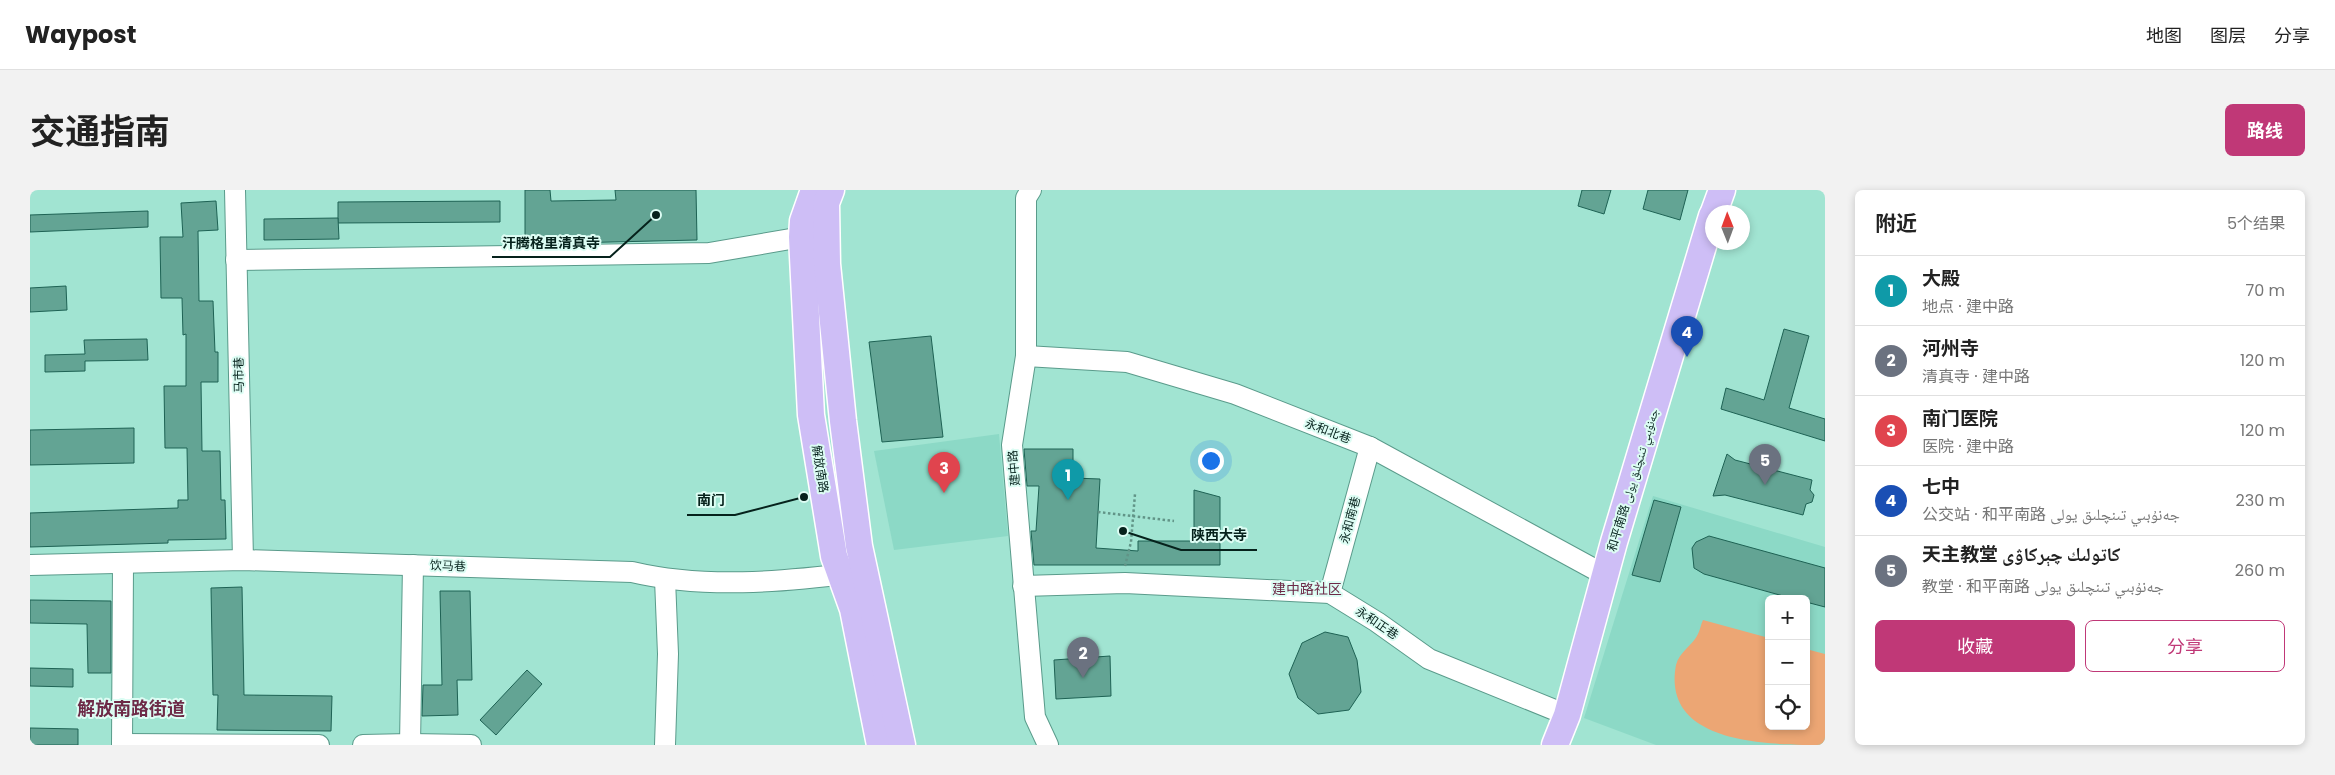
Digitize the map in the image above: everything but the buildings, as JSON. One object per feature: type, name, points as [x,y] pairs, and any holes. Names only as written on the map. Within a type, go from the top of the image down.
[{"type":"main road","name":"解放南路","points":[[814,190],[803,221],[802,237],[811,415],[834,556],[853,573],[902,745]]},
{"type":"main road","name":"解放南路","points":[[819,190],[826,218]]},
{"type":"main road","name":"解放南路","points":[[831,190],[826,203],[827,264],[843,421],[859,546],[853,573],[853,609],[880,745]]},
{"type":"main road","name":"和平南路 جەنۇبىي تىنچلىق يولى","points":[[1716,205],[1722,190]]},
{"type":"main road","name":"和平南路 جەنۇبىي تىنچلىق يولى","points":[[1555,745],[1567,715],[1605,575],[1705,241]]},
{"type":"street","name":"马市巷","points":[[235,190],[243,560]]},
{"type":"street","name":"建中路","points":[[1031,190],[1026,198],[1026,356],[1012,445],[1034,717],[1048,745]]},
{"type":"street","points":[[236,260],[709,253],[802,237]]},
{"type":"street","name":"永和北巷","points":[[1026,356],[1127,362],[1235,394],[1370,447],[1605,575]]},
{"type":"street","name":"永和南巷","points":[[1330,593],[1370,447]]},
{"type":"street","name":"饮马巷","points":[[30,565],[243,560],[632,572],[664,579],[779,582],[853,573]]},
{"type":"street","points":[[123,564],[122,744],[319,745]]},
{"type":"street","points":[[410,744],[414,565]]},
{"type":"street","points":[[664,579],[668,654],[666,745]]},
{"type":"street","name":"永和正巷","points":[[1023,586],[1125,583],[1330,593],[1377,622],[1429,659],[1567,715]]},
{"type":"street","points":[[363,745],[471,745]]},
{"type":"path","points":[[1126,565],[1131,542],[1135,494]]},
{"type":"path","points":[[1098,512],[1174,521]]},
{"type":"shaded area","points":[[999,434],[1008,536],[894,550],[874,451]]},
{"type":"shaded area","points":[[1653,496],[1825,547],[1825,745],[1656,745],[1584,718]]},
{"type":"shaded area","points":[[1703,620],[1765,637],[1765,730],[1810,730],[1810,650],[1825,654],[1825,745],[1776,744],[1749,741],[1724,735],[1702,725],[1685,711],[1676,691],[1676,665],[1680,656],[1699,632]]},
{"type":"place","name":"汗腾格里清真寺","points":[[656,215]]},
{"type":"place","name":"七中","points":[[1687,357]]},
{"type":"place","name":"天主教堂 كاتولىك چېركاۋى","points":[[1765,485]]},
{"type":"place","name":"南门医院","points":[[944,493]]},
{"type":"place","name":"南门","points":[[804,497]]},
{"type":"place","name":"大殿","points":[[1068,500]]},
{"type":"place","name":"陕西大寺","points":[[1123,531]]},
{"type":"place","name":"河州寺","points":[[1083,678]]},
{"type":"district","name":"建中路社区","points":[[1307,589]]},
{"type":"district","name":"解放南路街道","points":[[131,709]]}]
